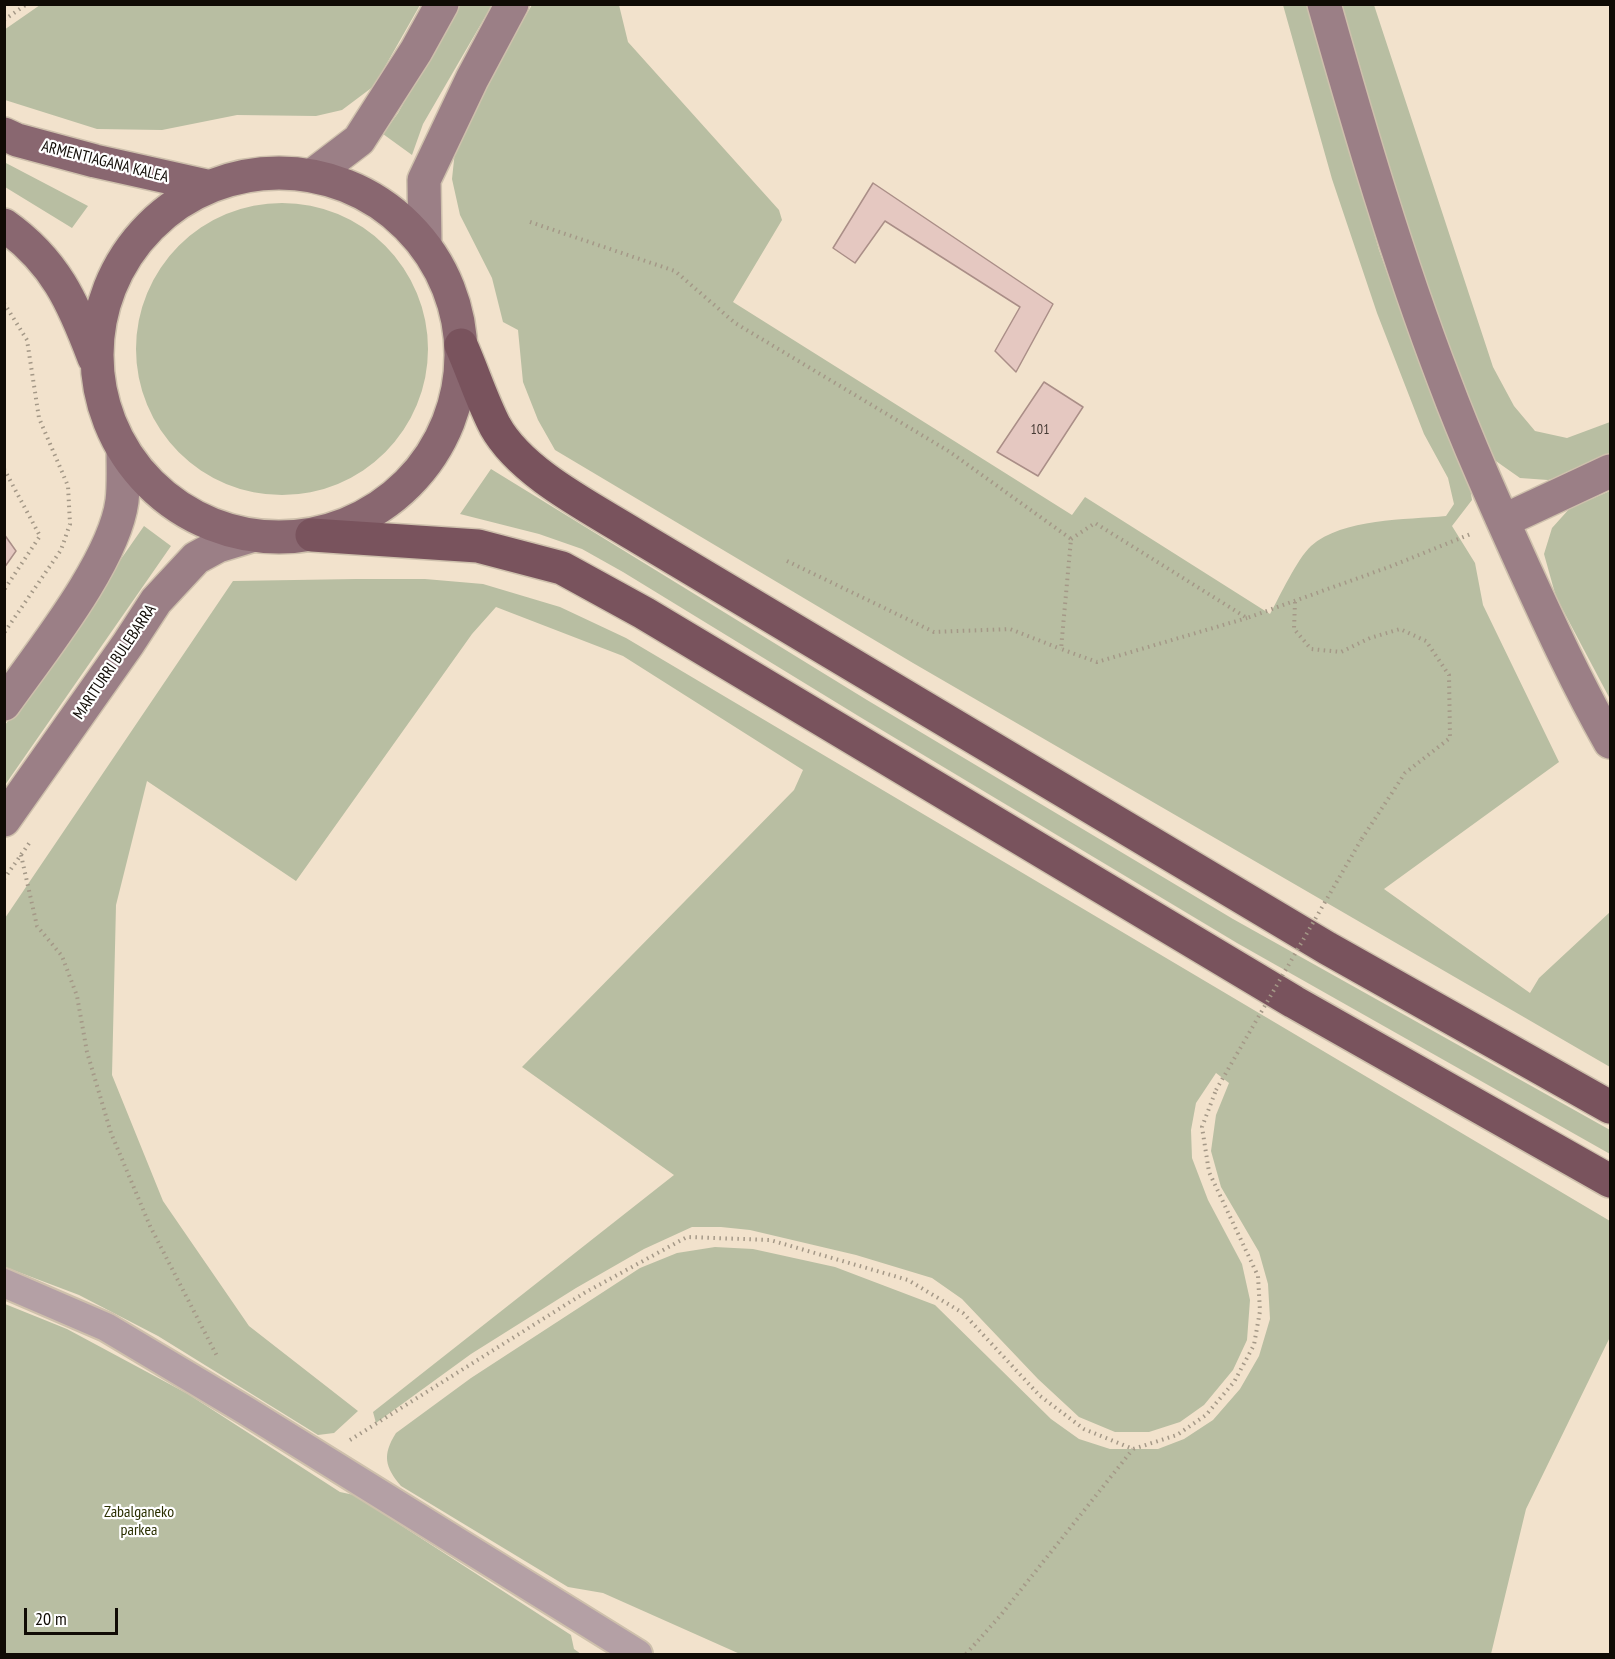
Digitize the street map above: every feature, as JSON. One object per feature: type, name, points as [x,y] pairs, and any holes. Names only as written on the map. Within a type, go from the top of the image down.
[{"type":"highway","points":[[461,345],[496,427],[534,471],[635,535],[1317,942],[1611,1107]]},
{"type":"highway","points":[[312,535],[478,546],[562,568],[644,613],[1294,1002],[1611,1181]]},
{"type":"main road","name":"ARMENTIAGANA KALEA","points":[[4,134],[17,140],[95,161],[207,186]]},
{"type":"main road","points":[[4,225],[18,234],[48,264],[75,309],[96,365],[104,410],[123,450],[157,491],[201,520],[251,536],[282,538],[312,535],[362,518],[404,488],[437,446],[457,398],[461,345],[451,293],[426,246],[394,213],[356,189],[313,175],[277,172],[242,175],[207,186],[159,215],[123,258],[101,310],[96,365]]},
{"type":"street","points":[[313,175],[359,140],[416,51],[441,4]]},
{"type":"street","points":[[426,246],[424,180],[472,79],[512,4]]},
{"type":"street","points":[[1324,4],[1392,232],[1444,380],[1503,520],[1580,688],[1611,742]]},
{"type":"street","points":[[4,704],[78,598],[112,535],[122,502],[123,450]]},
{"type":"street","points":[[1503,520],[1611,471]]},
{"type":"street","name":"MARITURRI BULEBARRA","points":[[4,819],[156,601],[196,558],[218,546],[251,536]]},
{"type":"street","points":[[4,1283],[106,1326],[638,1654]]},
{"type":"path","points":[[4,20],[27,4]]},
{"type":"path","points":[[531,222],[675,271],[735,323],[950,452],[1071,539]]},
{"type":"path","points":[[4,303],[27,340],[39,418],[68,486],[70,524],[62,550],[4,633]]},
{"type":"path","points":[[4,468],[40,536],[4,590]]},
{"type":"path","points":[[787,561],[934,632],[1010,629],[1096,662],[1295,602],[1389,567],[1503,520]]},
{"type":"path","points":[[1071,539],[1095,523],[1247,618]]},
{"type":"path","points":[[1061,649],[1071,539]]},
{"type":"path","points":[[966,1654],[1000,1616],[1133,1449],[1177,1435],[1206,1415],[1234,1382],[1254,1345],[1260,1311],[1258,1276],[1209,1172],[1202,1127],[1216,1090],[1361,840],[1405,773],[1450,738],[1449,675],[1426,641],[1400,629],[1370,638],[1341,652],[1311,649],[1294,629],[1295,602]]},
{"type":"path","points":[[21,855],[37,926],[62,956],[77,996],[87,1052],[111,1133],[150,1226],[218,1359]]},
{"type":"path","points":[[322,1458],[586,1292],[687,1237],[770,1240],[908,1280],[963,1313],[1040,1396],[1084,1429],[1133,1449]]},
{"type":"green space","points":[[40,5],[420,5],[374,86],[342,110],[316,116],[237,115],[162,130],[97,129],[5,100],[4,30]]},
{"type":"green space","points":[[458,5],[492,5],[423,124],[412,155],[383,134],[398,113]]},
{"type":"green space","points":[[532,5],[619,5],[628,42],[779,210],[782,220],[733,302],[1072,515],[1085,497],[1270,614],[1300,560],[1311,546],[1324,537],[1357,525],[1446,516],[1454,504],[1448,478],[1424,434],[1377,313],[1332,179],[1283,5],[1309,5],[1379,250],[1436,408],[1468,474],[1472,500],[1452,526],[1475,563],[1483,605],[1559,762],[1384,889],[1530,993],[1539,978],[1610,912],[1610,1067],[913,663],[555,450],[538,420],[523,382],[518,330],[503,322],[492,278],[460,215],[452,179],[456,141],[497,63]]},
{"type":"green space","points":[[1339,5],[1374,5],[1493,367],[1514,406],[1535,431],[1567,438],[1610,422],[1610,458],[1576,474],[1548,480],[1520,478],[1493,459],[1481,440],[1438,322],[1383,157]]},
{"type":"green space","points":[[4,162],[88,206],[72,228],[5,187]]},
{"type":"green space","points":[[282,203],[324,209],[351,220],[375,236],[395,256],[411,280],[422,307],[428,349],[422,391],[411,418],[395,442],[375,462],[351,478],[324,489],[282,495],[240,489],[213,478],[189,462],[169,442],[153,418],[142,391],[136,349],[142,307],[153,280],[169,256],[189,236],[213,220],[240,209]]},
{"type":"green space","points":[[491,469],[867,700],[1233,919],[1610,1130],[1610,1154],[1237,943],[582,549],[539,534],[460,514]]},
{"type":"green space","points":[[1610,491],[1610,699],[1556,597],[1544,554],[1552,528],[1570,508]]},
{"type":"green space","points":[[144,526],[171,546],[5,785],[5,725]]},
{"type":"green space","points":[[425,579],[483,584],[560,607],[626,638],[1610,1221],[1610,1337],[1526,1509],[1491,1654],[740,1654],[603,1593],[568,1587],[401,1486],[387,1461],[387,1454],[396,1433],[471,1378],[640,1268],[677,1253],[715,1247],[753,1249],[835,1267],[935,1305],[1051,1419],[1079,1439],[1110,1449],[1158,1449],[1184,1439],[1213,1420],[1240,1389],[1259,1356],[1270,1319],[1268,1284],[1259,1252],[1221,1187],[1211,1151],[1216,1115],[1229,1083],[1216,1073],[1196,1103],[1191,1130],[1192,1158],[1208,1200],[1242,1264],[1250,1300],[1247,1340],[1233,1370],[1204,1405],[1180,1422],[1149,1432],[1115,1432],[1079,1417],[1038,1379],[962,1299],[932,1278],[856,1255],[750,1230],[692,1227],[644,1249],[576,1288],[471,1354],[376,1423],[373,1412],[674,1175],[522,1067],[794,790],[803,770],[623,656],[496,607],[472,634],[296,881],[147,781],[116,905],[112,1075],[163,1201],[249,1326],[358,1411],[334,1433],[318,1435],[158,1336],[79,1295],[5,1267],[5,918],[233,581]]},
{"type":"green space","name":"Zabalganeko parkea","points":[[5,1304],[67,1329],[188,1394],[340,1492],[354,1495],[571,1635],[574,1649],[581,1654],[5,1654]]},
{"type":"building","points":[[873,183],[1053,304],[1016,372],[995,351],[1020,307],[885,221],[855,263],[833,248]]},
{"type":"building","points":[[1044,382],[1083,407],[1038,476],[997,452]]},
{"type":"building","points":[[4,534],[16,551],[4,568]]}]
